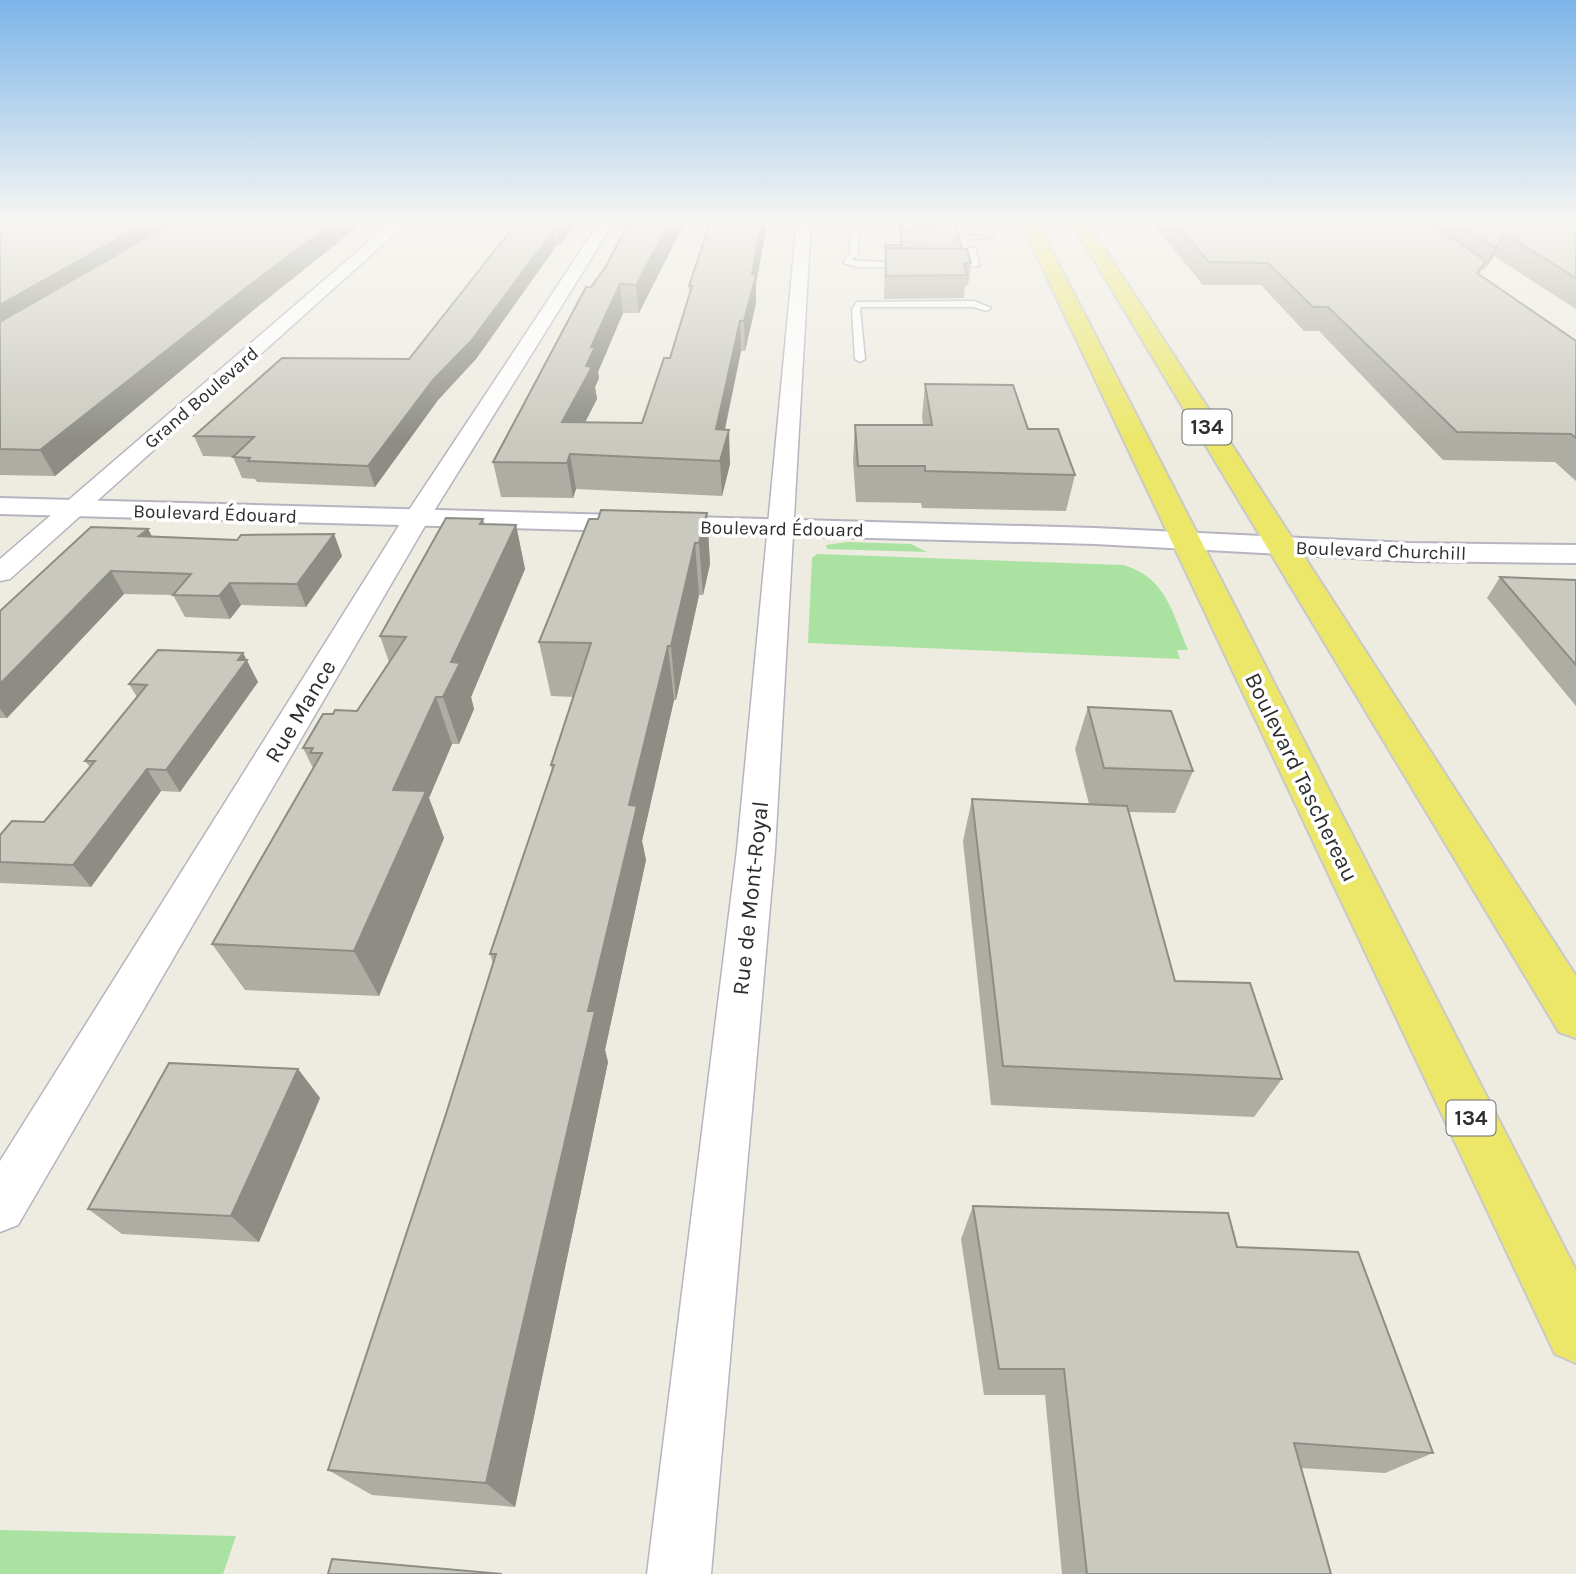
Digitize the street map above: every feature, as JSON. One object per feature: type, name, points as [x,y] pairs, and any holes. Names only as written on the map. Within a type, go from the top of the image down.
[{"type":"main road","name":"Boulevard Taschereau","points":[[1064,293],[1576,1333]]},
{"type":"main road","name":"134","points":[[1124,293],[1576,1017]]},
{"type":"street","name":"Grand Boulevard","points":[[0,573],[319,293]]},
{"type":"street","name":"Rue Mance","points":[[0,1207],[416,519],[561,293]]},
{"type":"street","name":"Rue de Mont-Royal","points":[[679,1574],[756,850],[799,293]]},
{"type":"street","name":"Boulevard Édouard","points":[[0,506],[1185,540]]},
{"type":"street","name":"Boulevard Churchill","points":[[1185,540],[1282,547],[1576,554]]},
{"type":"lane","points":[[860,359],[856,309],[860,304],[974,304],[987,308]]},
{"type":"green space","points":[[847,542],[911,544],[927,552],[827,549],[826,545]]},
{"type":"green space","points":[[817,554],[1123,565],[1149,578],[1158,587],[1172,610],[1188,650],[1177,650],[1180,659],[808,643],[812,558]]},
{"type":"green space","points":[[0,1530],[236,1536],[223,1574],[0,1574]]},
{"type":"building","points":[[0,293],[21,293],[0,305]]},
{"type":"building","points":[[50,293],[239,293],[40,450],[0,449],[0,322]]},
{"type":"building","points":[[461,293],[507,293],[471,341],[433,380],[368,466],[248,461],[250,458],[233,457],[254,437],[194,436],[282,358],[409,359]]},
{"type":"building","points":[[583,293],[616,293],[591,347],[595,347],[586,366],[592,367],[562,422],[642,423],[664,358],[670,358],[690,293],[751,293],[744,321],[740,321],[716,429],[729,430],[720,461],[570,454],[567,463],[493,462]]},
{"type":"building","points":[[1299,293],[1507,293],[1576,341],[1576,438],[1571,434],[1457,432],[1328,307],[1313,307]]},
{"type":"building","points":[[925,384],[1013,385],[1028,429],[1058,429],[1075,475],[925,471],[925,466],[858,466],[855,425],[932,425]]},
{"type":"building","points":[[601,510],[707,513],[699,543],[695,543],[629,805],[637,806],[588,1011],[595,1011],[486,1483],[328,1470],[446,1114],[496,954],[490,954],[554,765],[551,765],[591,643],[539,642],[589,519],[598,519]]},
{"type":"building","points":[[446,518],[483,519],[480,524],[516,525],[451,662],[460,663],[443,697],[436,697],[393,790],[426,791],[354,951],[212,944],[322,753],[310,753],[313,748],[303,748],[323,714],[333,714],[335,710],[357,711],[406,637],[380,636]]},
{"type":"building","points":[[91,527],[148,529],[139,536],[237,540],[241,535],[334,534],[297,584],[230,583],[219,596],[173,595],[191,574],[111,571],[0,684],[0,611]]},
{"type":"building","points":[[1500,577],[1576,580],[1576,665]]},
{"type":"building","points":[[158,650],[243,653],[238,660],[247,660],[166,770],[147,769],[73,865],[0,862],[0,835],[12,821],[44,822],[95,761],[85,761],[147,685],[129,684]]},
{"type":"building","points":[[1088,707],[1171,711],[1193,771],[1104,768]]},
{"type":"building","points":[[972,799],[1127,806],[1175,981],[1250,983],[1282,1079],[1003,1066]]},
{"type":"building","points":[[169,1063],[298,1069],[231,1216],[88,1209]]},
{"type":"building","points":[[973,1206],[1228,1213],[1237,1247],[1358,1252],[1433,1453],[1294,1443],[1331,1574],[1087,1574],[1064,1369],[999,1369]]},
{"type":"building","points":[[332,1559],[502,1574],[328,1574]]}]
